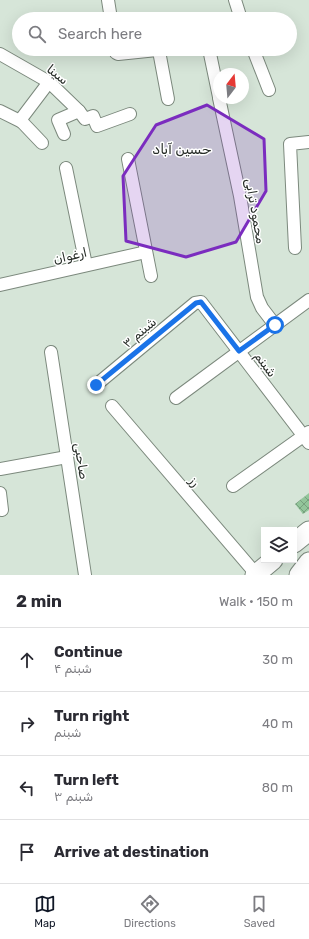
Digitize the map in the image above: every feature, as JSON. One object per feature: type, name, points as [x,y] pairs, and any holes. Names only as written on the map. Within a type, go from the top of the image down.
[{"type":"main road","points":[[297,541],[309,531]]},
{"type":"main road","points":[[299,575],[309,562]]},
{"type":"main road","points":[[256,575],[270,563]]},
{"type":"street","points":[[108,0],[110,12]]},
{"type":"street","points":[[235,0],[238,12]]},
{"type":"street","name":"سینا","points":[[0,54],[49,82],[79,111],[85,119],[92,116],[97,126],[130,114]]},
{"type":"street","points":[[160,56],[168,99]]},
{"type":"street","name":"محمود ترابی","points":[[210,56],[213,69]]},
{"type":"street","points":[[256,56],[269,90]]},
{"type":"street","points":[[22,122],[22,116],[49,82]]},
{"type":"street","name":"محمود ترابی","points":[[220,104],[240,196],[257,297],[262,308],[275,325]]},
{"type":"street","points":[[0,111],[22,122],[42,143]]},
{"type":"street","points":[[64,134],[58,120],[79,111]]},
{"type":"street","points":[[295,248],[290,144],[309,142]]},
{"type":"street","points":[[128,159],[150,276]]},
{"type":"street","points":[[66,168],[86,265]]},
{"type":"street","name":"ارغوان","points":[[0,285],[146,252]]},
{"type":"street","points":[[176,398],[309,300]]},
{"type":"street","name":"شبنم","points":[[201,302],[307,437]]},
{"type":"street","name":"شبنم ۳","points":[[96,385],[196,303],[201,302]]},
{"type":"street","name":"صاحبی","points":[[51,352],[85,575]]},
{"type":"street","name":"رز","points":[[112,406],[256,575]]},
{"type":"street","points":[[233,486],[307,437]]},
{"type":"street","points":[[0,469],[67,457]]},
{"type":"street","points":[[0,493],[2,510]]},
{"type":"highlighted area","points":[[207,105],[264,139],[266,191],[236,242],[186,257],[126,241],[123,176],[156,125]]},
{"type":"building","points":[[309,493],[309,510],[303,514],[295,504]]},
{"type":"district","name":"حسین آباد","points":[[182,149]]},
{"type":"route","points":[[96,385],[196,303],[201,302],[239,351],[275,325]]}]
